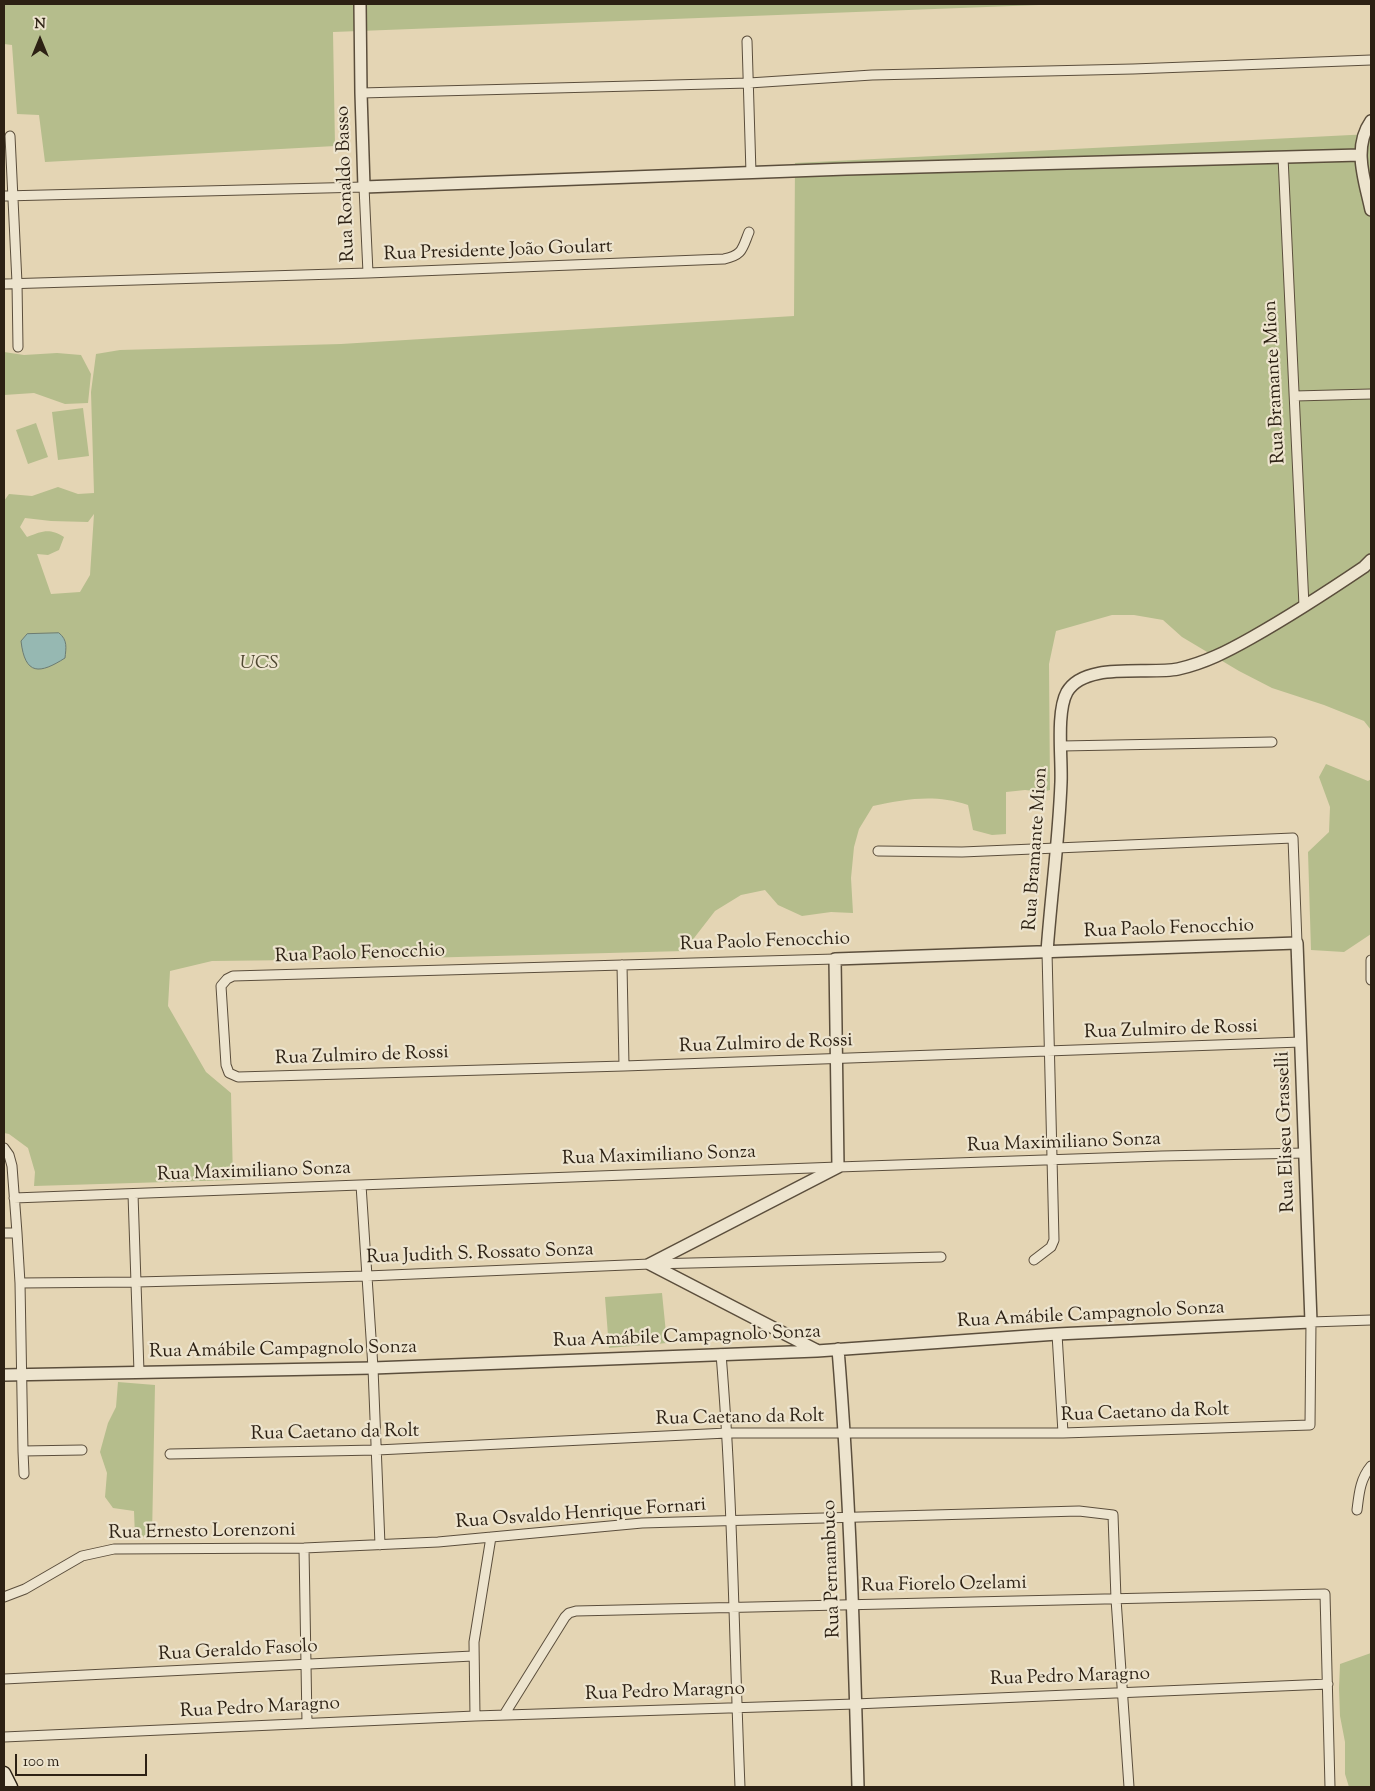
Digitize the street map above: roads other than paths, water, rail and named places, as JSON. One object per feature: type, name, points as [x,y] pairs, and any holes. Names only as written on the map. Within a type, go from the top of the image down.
[{"type":"main road","points":[[4,1773],[11,1787]]},
{"type":"street","name":"Rua Ronaldo Basso","points":[[360,4],[361,93],[368,273]]},
{"type":"street","points":[[747,41],[751,173]]},
{"type":"street","points":[[361,93],[749,82],[872,75],[1133,69],[1371,60]]},
{"type":"street","points":[[1371,121],[1362,139],[1360,155],[1371,210]]},
{"type":"street","points":[[10,136],[8,196],[18,284],[18,347]]},
{"type":"street","points":[[8,196],[364,187],[751,173],[1360,155]]},
{"type":"street","name":"Rua Bramante Mion","points":[[1283,157],[1304,606]]},
{"type":"street","name":"Rua Presidente João Goulart","points":[[4,284],[368,273],[724,259],[735,257],[740,253],[749,232]]},
{"type":"street","points":[[1294,396],[1371,394]]},
{"type":"street","name":"Rua Bramante Mion","points":[[1034,1260],[1050,1247],[1054,1240],[1048,952],[1061,783],[1061,710],[1068,691],[1078,681],[1092,674],[1177,669],[1204,662],[1304,606],[1364,567],[1371,560]]},
{"type":"street","points":[[1062,746],[1272,742]]},
{"type":"street","name":"Rua Eliseu Grasselli","points":[[1056,848],[1293,838],[1310,1322],[1310,1425]]},
{"type":"street","points":[[878,851],[962,852],[1056,848]]},
{"type":"street","name":"Rua Paolo Fenocchio","points":[[232,1075],[226,1065],[221,986],[227,979],[233,976],[835,959],[1297,943]]},
{"type":"street","points":[[650,1264],[838,1167],[838,1059],[835,959]]},
{"type":"street","points":[[1371,960],[1371,980]]},
{"type":"street","points":[[622,965],[624,1066]]},
{"type":"street","name":"Rua Zulmiro de Rossi","points":[[232,1075],[624,1066],[1301,1042]]},
{"type":"street","points":[[4,1148],[10,1155],[17,1233],[20,1283],[24,1474]]},
{"type":"street","name":"Rua Maximiliano Sonza","points":[[14,1198],[838,1167],[1305,1153]]},
{"type":"street","points":[[361,1185],[373,1368],[380,1544]]},
{"type":"street","points":[[133,1194],[139,1372]]},
{"type":"street","points":[[4,1233],[17,1233]]},
{"type":"street","name":"Rua Judith S. Rossato Sonza","points":[[20,1283],[367,1276],[650,1264],[941,1257]]},
{"type":"street","points":[[650,1264],[817,1351]]},
{"type":"street","name":"Rua Amábile Campagnolo Sonza","points":[[4,1375],[373,1368],[817,1351],[1057,1334],[1371,1320]]},
{"type":"street","points":[[1057,1334],[1063,1433]]},
{"type":"street","name":"Rua Pernambuco","points":[[838,1349],[849,1517],[858,1787]]},
{"type":"street","points":[[721,1354],[732,1522],[733,1608],[740,1787]]},
{"type":"street","name":"Rua Caetano da Rolt","points":[[170,1454],[377,1450],[727,1434],[844,1432],[1063,1433],[1310,1425]]},
{"type":"street","points":[[23,1451],[82,1450]]},
{"type":"street","points":[[1357,1510],[1359,1491],[1365,1474],[1371,1466]]},
{"type":"street","name":"Rua Osvaldo Henrique Fornari","points":[[380,1544],[491,1537],[642,1523],[1079,1511],[1113,1515],[1116,1599]]},
{"type":"street","points":[[475,1716],[474,1642],[491,1537]]},
{"type":"street","name":"Rua Ernesto Lorenzoni","points":[[4,1597],[25,1589],[82,1556],[98,1552],[114,1550],[304,1548],[380,1544]]},
{"type":"street","points":[[304,1548],[307,1722]]},
{"type":"street","name":"Rua Fiorelo Ozelami","points":[[504,1715],[565,1617],[569,1613],[576,1611],[1325,1594],[1328,1684]]},
{"type":"street","points":[[1116,1599],[1129,1787]]},
{"type":"street","name":"Rua Geraldo Fasolo","points":[[4,1679],[473,1656]]},
{"type":"street","points":[[1328,1684],[1330,1787]]},
{"type":"street","name":"Rua Pedro Maragno","points":[[4,1737],[307,1722],[856,1704],[1328,1684]]},
{"type":"water","points":[[59,633],[65,641],[65,658],[41,669],[35,669],[30,666],[26,661],[21,641],[27,634]]},
{"type":"park label","name":"UCS","points":[[259,665]]}]
